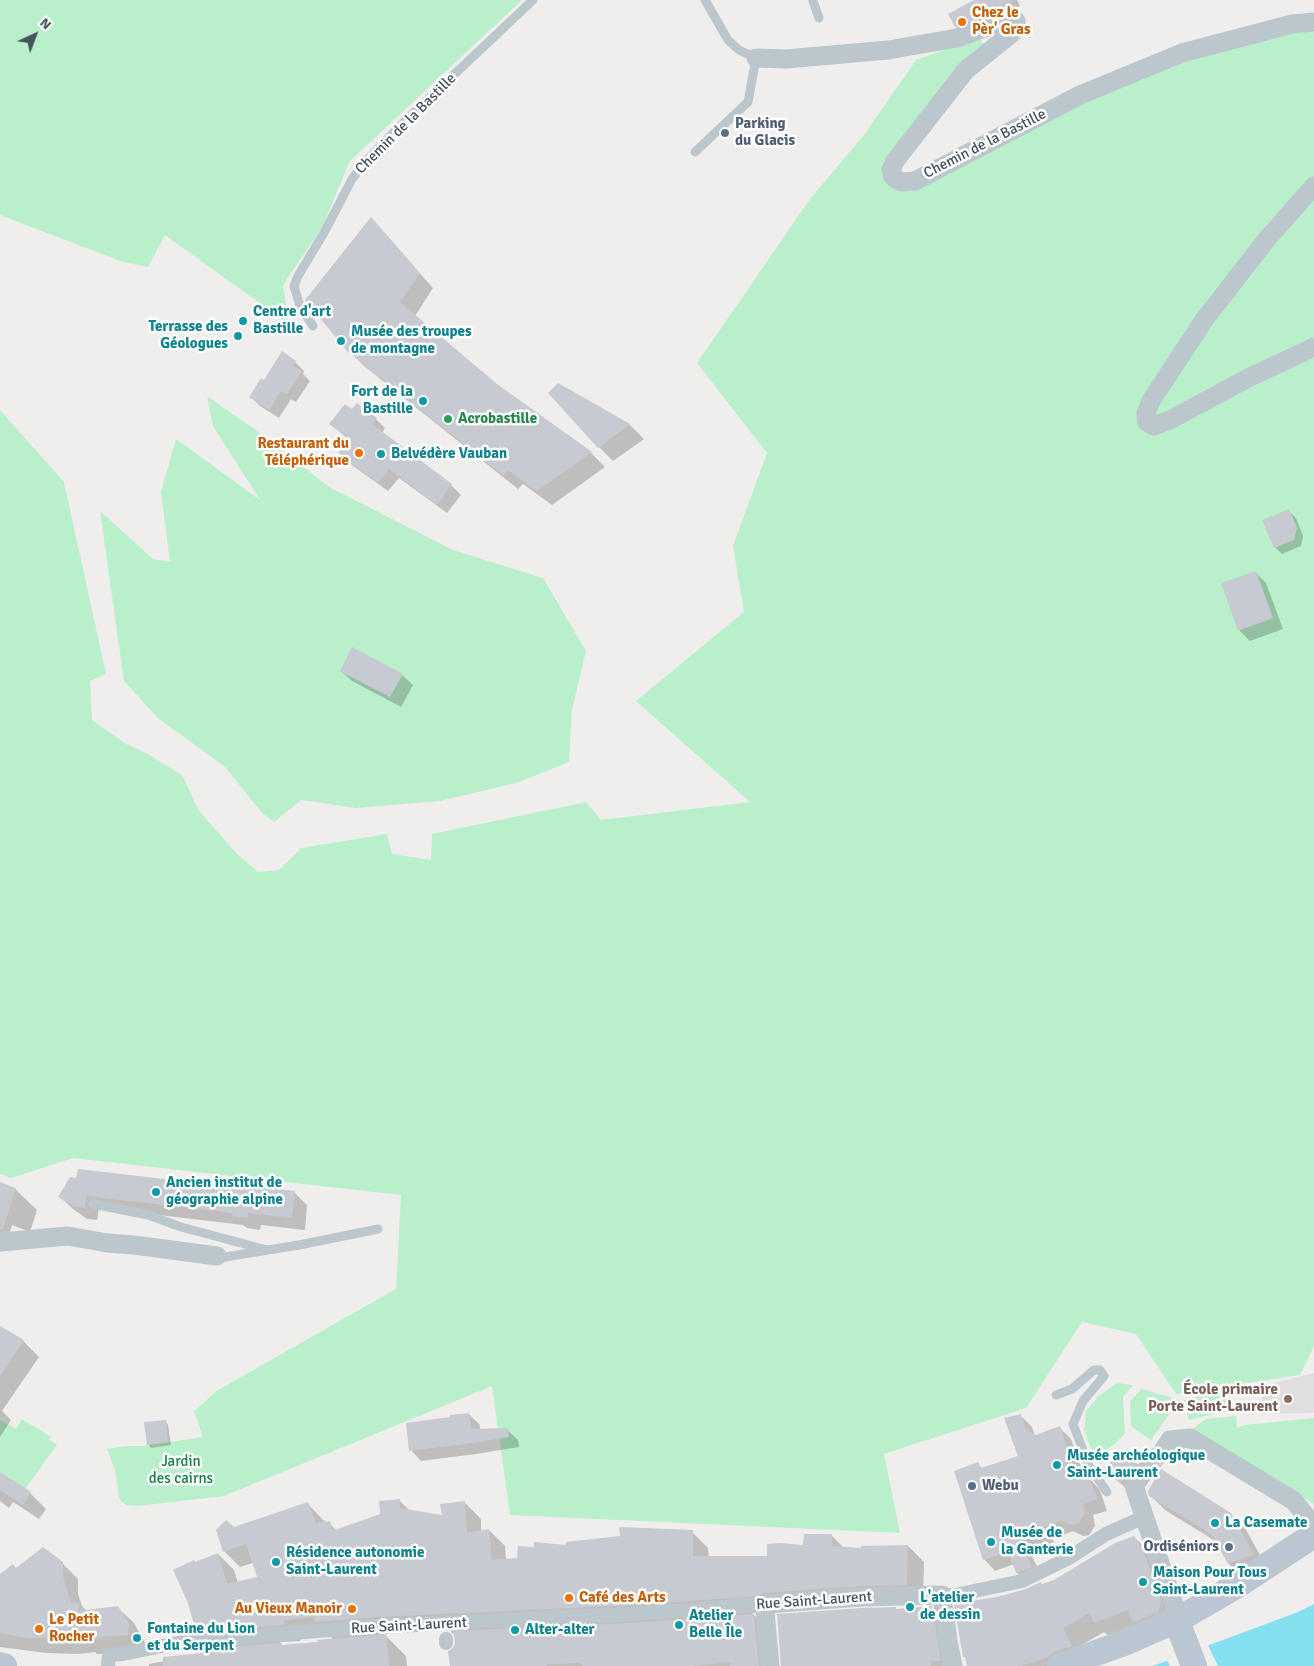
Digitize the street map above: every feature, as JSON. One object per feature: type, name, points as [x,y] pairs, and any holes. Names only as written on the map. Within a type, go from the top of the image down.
[{"type":"main road","points":[[1060,1666],[1180,1625],[1314,1535]]},
{"type":"main road","points":[[1180,1625],[1194,1666]]},
{"type":"main road","points":[[0,1665],[4,1666]]},
{"type":"street","name":"Chemin de la Bastille","points":[[756,58],[786,59],[888,50],[957,38],[1005,20],[1016,21],[1016,27],[1011,34],[966,70],[895,160],[891,170],[893,177],[901,182],[915,181],[1080,95],[1182,53],[1292,24],[1314,22]]},
{"type":"street","points":[[1314,186],[1267,239],[1204,320],[1151,401],[1146,414],[1147,422],[1153,426],[1170,420],[1250,377],[1314,347]]},
{"type":"street","points":[[0,1242],[68,1236],[107,1243],[217,1256]]},
{"type":"street","points":[[1175,1439],[1190,1438],[1294,1500],[1314,1526]]},
{"type":"street","points":[[1147,1468],[1134,1486],[1180,1625]]},
{"type":"street","name":"Rue Saint-Laurent","points":[[108,1660],[123,1654],[182,1642],[379,1626],[632,1614],[862,1597],[955,1595],[1022,1581],[1066,1559],[1106,1534],[1144,1517]]},
{"type":"street","points":[[942,1595],[953,1666]]},
{"type":"street","points":[[766,1604],[765,1612],[770,1666]]},
{"type":"lane","name":"Chemin de la Bastille","points":[[311,323],[300,306],[294,286],[352,179],[367,160],[406,120],[533,0]]},
{"type":"lane","name":"Chemin de la Bastille","points":[[705,0],[728,40],[739,50],[756,58]]},
{"type":"lane","points":[[813,1],[819,18]]},
{"type":"lane","points":[[695,152],[748,102],[756,58]]},
{"type":"lane","points":[[93,1204],[148,1215],[181,1227],[267,1250]]},
{"type":"lane","points":[[217,1256],[299,1245],[378,1229]]},
{"type":"lane","points":[[1056,1395],[1072,1389],[1094,1370],[1100,1370],[1104,1376],[1083,1401],[1073,1424],[1089,1466],[1107,1492]]},
{"type":"shaded area","name":"École primaire Porte Saint-Laurent","points":[[1314,1373],[1314,1413],[1262,1414],[1262,1386]]},
{"type":"green space","points":[[0,0],[522,0],[349,162],[323,226],[283,285],[289,324],[165,235],[148,267],[123,262],[0,215]]},
{"type":"green space","name":"Jardin des cairns","points":[[1314,22],[1314,1346],[1300,1375],[1176,1394],[1136,1334],[1082,1322],[1026,1408],[884,1454],[900,1533],[510,1515],[492,1386],[224,1496],[137,1506],[126,1505],[122,1502],[119,1498],[115,1470],[107,1449],[125,1446],[144,1446],[203,1437],[194,1411],[218,1390],[396,1289],[401,1195],[73,1158],[11,1178],[0,1174],[0,410],[64,482],[106,674],[90,681],[92,720],[126,744],[146,753],[182,775],[199,811],[236,853],[258,872],[279,870],[301,848],[387,834],[392,854],[431,860],[432,834],[586,802],[601,820],[750,802],[636,701],[744,612],[733,546],[767,453],[697,363],[810,199],[864,135],[916,60],[976,39],[981,40],[983,44],[895,161],[901,182],[1182,53]]},
{"type":"green space","points":[[207,396],[257,431],[329,487],[453,550],[543,578],[586,651],[572,710],[569,762],[519,782],[440,801],[356,808],[301,800],[274,822],[262,813],[225,767],[158,718],[124,681],[100,511],[153,559],[170,562],[161,492],[176,439],[260,500],[213,426]]},
{"type":"green space","points":[[1117,1383],[1133,1385],[1123,1397],[1125,1434],[1099,1458],[1094,1457],[1084,1430],[1086,1411],[1099,1396]]},
{"type":"green space","points":[[1142,1389],[1179,1400],[1151,1440],[1131,1426],[1130,1401]]},
{"type":"green space","points":[[1225,1391],[1229,1410],[1189,1420],[1184,1400]]},
{"type":"green space","points":[[1236,1416],[1237,1428],[1245,1425],[1314,1418],[1314,1504],[1191,1430],[1206,1419]]},
{"type":"green space","points":[[22,1419],[51,1437],[49,1440],[57,1445],[25,1489],[0,1472],[0,1420],[16,1429]]},
{"type":"water","points":[[1314,1604],[1314,1666],[1153,1666],[1298,1612]]},
{"type":"pier","points":[[1207,1643],[1218,1666],[1170,1666],[1166,1659]]},
{"type":"building","name":"Chez le Pèr' Gras","points":[[974,0],[1012,0],[979,18],[955,27],[948,14]]},
{"type":"building","points":[[371,217],[420,273],[400,302],[497,384],[592,452],[537,491],[508,470],[504,476],[347,351],[305,300]]},
{"type":"building","points":[[282,351],[296,361],[293,366],[302,371],[287,394],[281,391],[269,410],[249,397],[261,378],[264,380]]},
{"type":"building","points":[[558,383],[630,424],[598,448],[548,393]]},
{"type":"building","points":[[357,403],[377,418],[372,424],[452,484],[437,505],[389,469],[378,483],[338,453],[349,439],[329,424],[345,404],[352,409]]},
{"type":"building","points":[[1289,509],[1297,528],[1294,540],[1274,548],[1262,520]]},
{"type":"building","points":[[1256,571],[1273,618],[1238,631],[1221,583]]},
{"type":"building","points":[[352,647],[403,674],[390,697],[340,671]]},
{"type":"building","name":"Ancien institut de géographie alpine","points":[[78,1169],[251,1189],[252,1186],[295,1191],[292,1218],[248,1213],[248,1218],[233,1216],[233,1213],[86,1196],[85,1208],[73,1206],[58,1197],[70,1177],[76,1178]]},
{"type":"building","points":[[0,1182],[16,1188],[3,1229],[0,1229]]},
{"type":"building","points":[[0,1326],[24,1340],[0,1376]]},
{"type":"building","points":[[469,1413],[471,1429],[508,1428],[509,1437],[409,1451],[406,1423]]},
{"type":"building","points":[[1021,1414],[1026,1429],[1036,1435],[1060,1426],[1078,1480],[1089,1477],[1097,1499],[1083,1504],[1085,1514],[1078,1524],[1071,1525],[1061,1520],[1042,1528],[1043,1531],[1019,1540],[1032,1567],[1016,1573],[1008,1552],[983,1560],[954,1471],[978,1462],[981,1468],[1018,1456],[1004,1418]]},
{"type":"building","points":[[166,1420],[168,1442],[147,1445],[144,1422]]},
{"type":"building","points":[[1122,1450],[1137,1463],[1120,1483],[1104,1469]]},
{"type":"building","name":"La Casemate","points":[[1161,1469],[1231,1513],[1254,1554],[1228,1564],[1211,1534],[1149,1496],[1148,1491]]},
{"type":"building","points":[[0,1472],[31,1492],[23,1505],[0,1490]]},
{"type":"building","points":[[400,1499],[400,1508],[442,1515],[440,1504],[465,1501],[467,1533],[489,1529],[492,1560],[517,1558],[518,1546],[534,1547],[534,1542],[566,1545],[566,1542],[620,1536],[619,1527],[693,1530],[693,1556],[767,1556],[767,1544],[803,1545],[804,1534],[832,1534],[832,1546],[861,1548],[861,1546],[908,1545],[907,1585],[860,1586],[765,1593],[759,1596],[632,1605],[378,1617],[315,1622],[314,1617],[285,1620],[284,1625],[196,1632],[188,1603],[173,1570],[194,1560],[195,1562],[218,1553],[227,1584],[257,1577],[246,1544],[223,1552],[216,1530],[226,1520],[234,1527],[308,1502],[316,1524],[325,1520],[326,1522],[330,1521],[332,1531],[380,1514],[379,1501]]},
{"type":"building","points":[[1134,1536],[1144,1552],[1160,1598],[1161,1603],[1158,1612],[1133,1623],[1128,1610],[1094,1623],[1090,1613],[1063,1628],[1072,1646],[1055,1652],[1048,1657],[1021,1666],[967,1666],[965,1657],[963,1657],[954,1604],[996,1597],[1024,1590],[1041,1582],[1042,1584],[1054,1580],[1115,1543]]},
{"type":"building","points":[[43,1547],[63,1562],[63,1577],[71,1603],[80,1602],[78,1611],[118,1606],[129,1624],[128,1635],[61,1639],[29,1638],[0,1633],[0,1574],[13,1564],[16,1568]]},
{"type":"building","points":[[932,1606],[941,1661],[931,1661],[931,1666],[781,1666],[777,1614],[862,1608],[896,1607],[896,1609]]},
{"type":"building","points":[[754,1614],[759,1666],[730,1666],[731,1662],[692,1666],[582,1666],[581,1663],[547,1664],[547,1666],[450,1666],[448,1651],[453,1648],[455,1643],[454,1635],[450,1631],[633,1623]]},
{"type":"building","points":[[386,1634],[389,1666],[163,1666],[163,1657],[201,1653],[200,1649],[282,1643],[281,1645]]},
{"type":"tunnel","points":[[1147,1468],[1164,1449]]},
{"type":"place","name":"Chez le Pèr' Gras","points":[[962,22]]},
{"type":"place","name":"Parking du Glacis","points":[[725,133]]},
{"type":"place","name":"Centre d'art Bastille","points":[[243,321]]},
{"type":"place","name":"Terrasse des Géologues","points":[[238,336]]},
{"type":"place","name":"Musée des troupes de montagne","points":[[341,341]]},
{"type":"place","name":"Fort de la Bastille","points":[[423,401]]},
{"type":"place","name":"Acrobastille","points":[[448,419]]},
{"type":"place","name":"Restaurant du Téléphérique","points":[[359,453]]},
{"type":"place","name":"Belvédère Vauban","points":[[381,454]]},
{"type":"place","name":"Ancien institut de géographie alpine","points":[[156,1192]]},
{"type":"place","name":"École primaire Porte Saint-Laurent","points":[[1288,1399]]},
{"type":"place","name":"Musée archéologique Saint-Laurent","points":[[1057,1465]]},
{"type":"place","name":"Webu","points":[[972,1486]]},
{"type":"place","name":"La Casemate","points":[[1215,1523]]},
{"type":"place","name":"Musée de la Ganterie","points":[[991,1542]]},
{"type":"place","name":"Ordiséniors","points":[[1229,1547]]},
{"type":"place","name":"Résidence autonomie Saint-Laurent","points":[[276,1562]]},
{"type":"place","name":"Maison Pour Tous Saint-Laurent","points":[[1143,1582]]},
{"type":"place","name":"Café des Arts","points":[[569,1598]]},
{"type":"place","name":"L'atelier de dessin","points":[[910,1607]]},
{"type":"place","name":"Au Vieux Manoir","points":[[352,1609]]},
{"type":"place","name":"Atelier Belle Île","points":[[679,1625]]},
{"type":"place","name":"Le Petit Rocher","points":[[39,1629]]},
{"type":"place","name":"Alter-alter","points":[[515,1630]]},
{"type":"place","name":"Fontaine du Lion et du Serpent","points":[[137,1638]]}]
